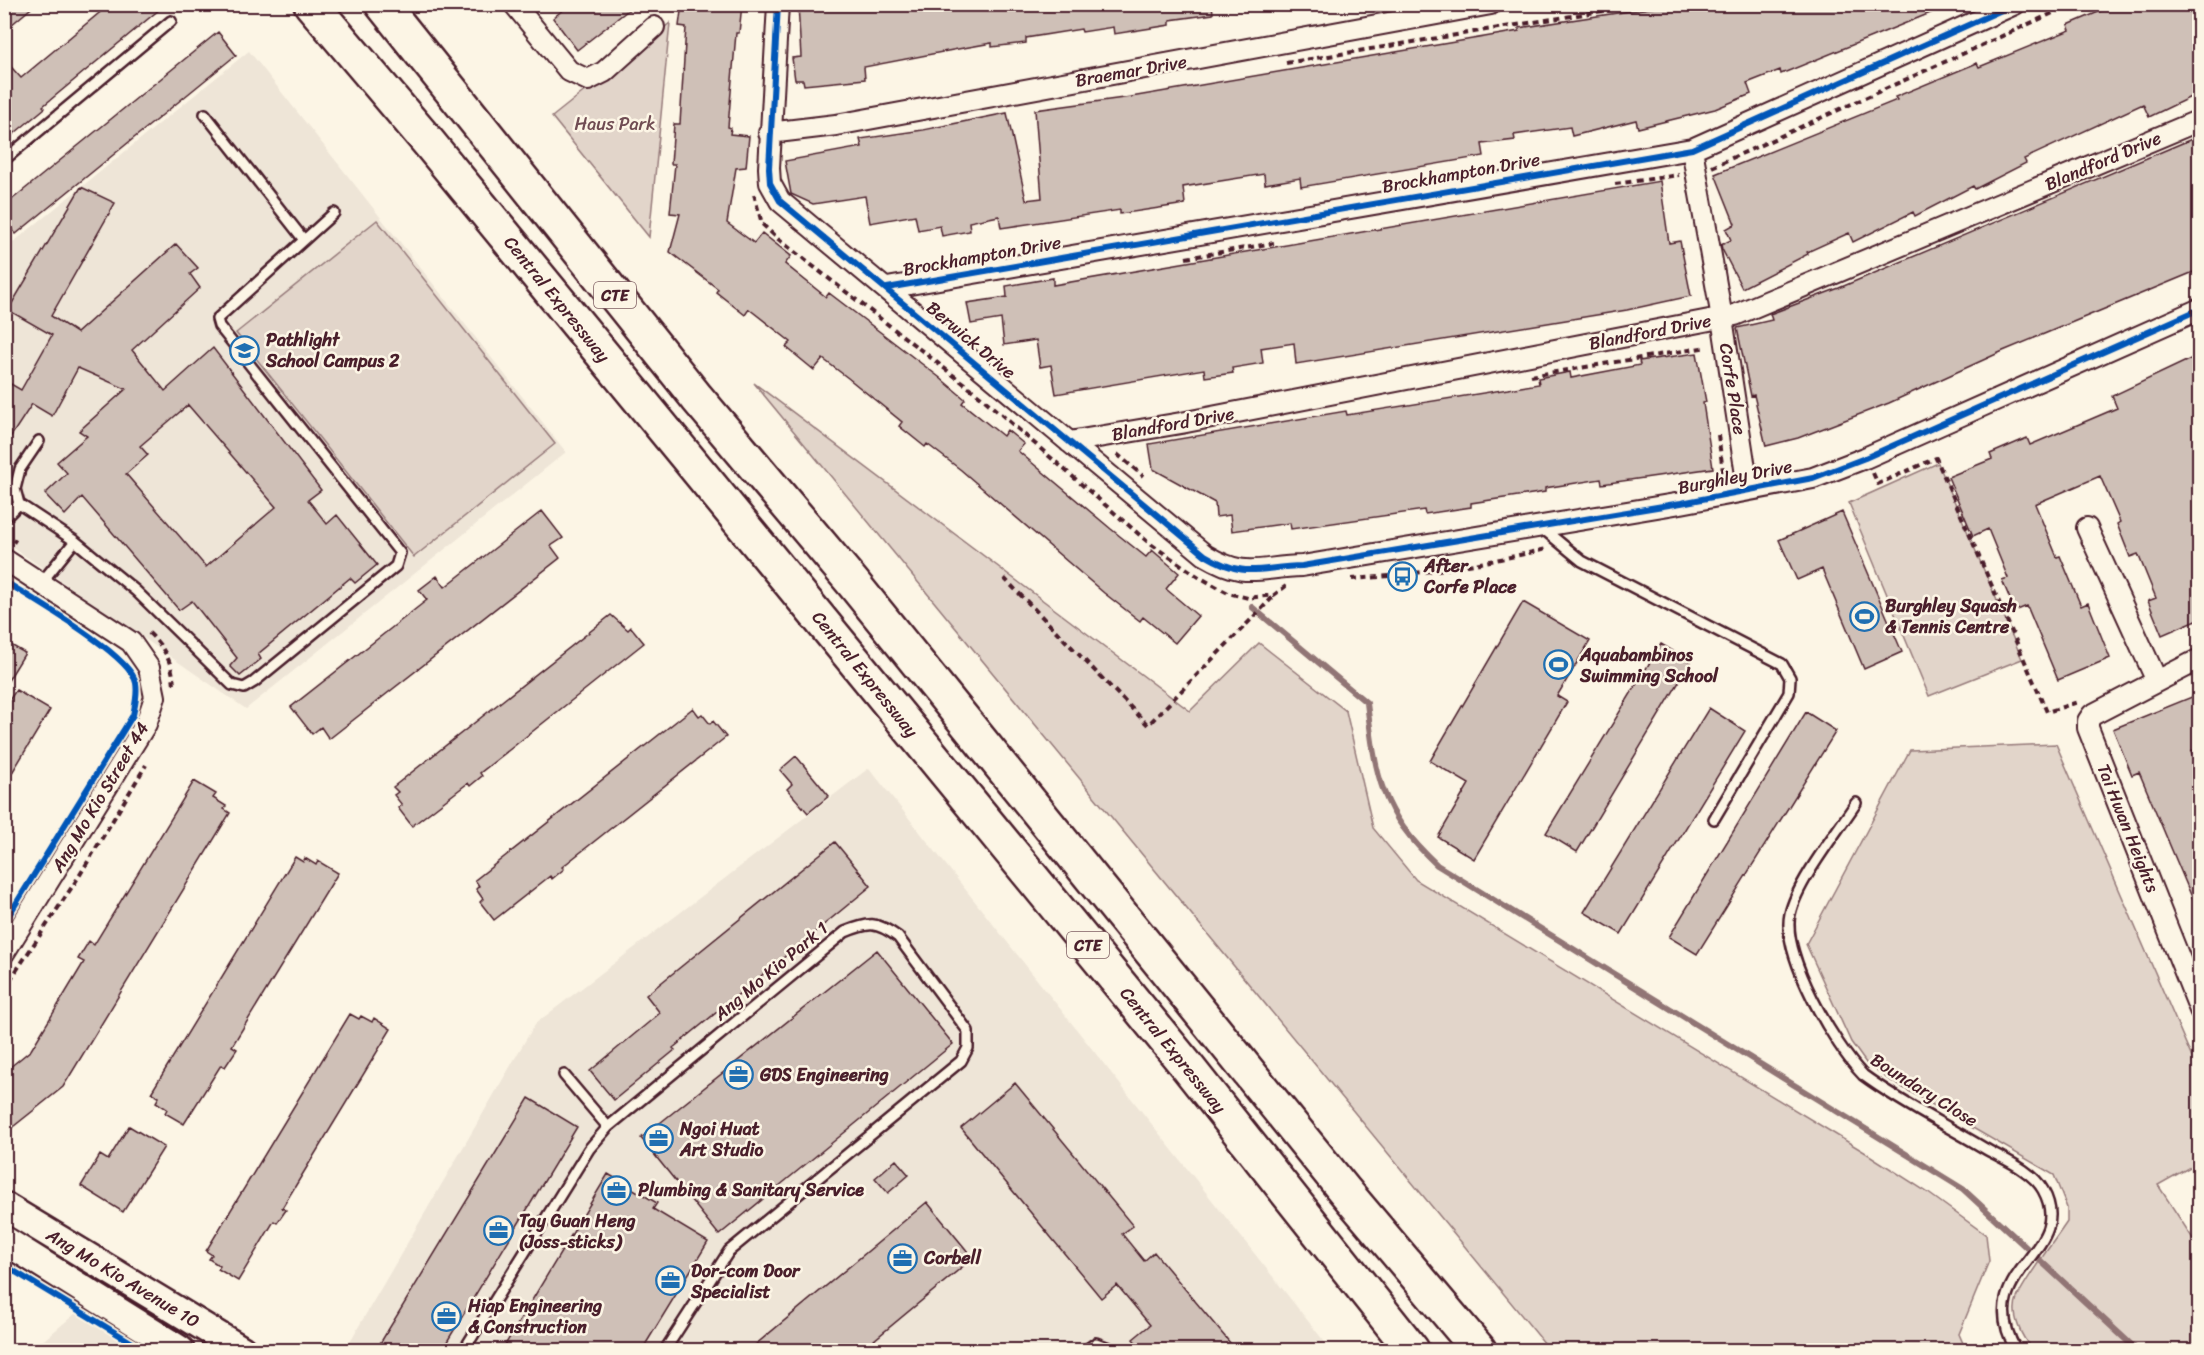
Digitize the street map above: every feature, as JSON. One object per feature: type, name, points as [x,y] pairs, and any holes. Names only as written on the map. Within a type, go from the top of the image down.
[{"type":"highway","name":"Central Expressway","points":[[311,4],[444,162],[1178,1056],[1412,1350]]},
{"type":"highway","name":"CTE","points":[[382,4],[697,398],[853,583],[1344,1190],[1479,1350]]},
{"type":"main road","name":"Ang Mo Kio Avenue 10","points":[[4,1206],[242,1350]]},
{"type":"main road","name":"Ang Mo Kio Avenue 10","points":[[4,1240],[180,1350]]},
{"type":"street","points":[[514,4],[569,71],[588,80],[604,72],[654,27]]},
{"type":"street","name":"Berwick Drive","points":[[778,4],[769,133],[770,183],[784,206],[887,288],[1205,555],[1227,568],[1247,572]]},
{"type":"street","name":"Braemar Drive","points":[[769,133],[836,125],[1491,4]]},
{"type":"street","name":"Brockhampton Drive","points":[[887,288],[1692,149],[2015,4]]},
{"type":"street","name":"Blandford Drive","points":[[1069,442],[1181,423],[1722,318],[1803,288],[2199,120]]},
{"type":"street","name":"Corfe Place","points":[[1692,149],[1722,318],[1748,488]]},
{"type":"street","name":"Burghley Drive","points":[[1247,572],[1302,566],[1681,503],[1748,488],[1867,469],[2199,309]]},
{"type":"street","points":[[2087,528],[2157,679]]},
{"type":"street","name":"Ang Mo Kio Street 44","points":[[4,559],[48,576],[131,642],[149,668],[155,697],[146,724],[4,953]]},
{"type":"street","points":[[2088,721],[2092,715],[2199,658]]},
{"type":"street","name":"Tai Hwan Heights","points":[[2088,721],[2088,728],[2199,1010]]},
{"type":"lane","points":[[4,160],[171,21]]},
{"type":"lane","points":[[205,114],[304,240]]},
{"type":"lane","points":[[39,441],[20,469],[15,489],[19,504],[75,541],[136,591],[232,685],[244,688],[396,566],[400,553],[219,326],[217,319],[334,213]]},
{"type":"lane","points":[[4,519],[19,504]]},
{"type":"lane","points":[[1540,526],[1561,546],[1582,561],[1782,664],[1790,678],[1789,693],[1714,819]]},
{"type":"lane","points":[[48,576],[75,541]]},
{"type":"lane","name":"Boundary Close","points":[[1856,803],[1799,890],[1790,915],[1788,929],[1794,951],[1822,1018],[1845,1056],[1863,1075],[2035,1181],[2045,1194],[2051,1212],[2049,1228],[2007,1290],[2003,1309],[2005,1328],[2016,1350]]},
{"type":"lane","name":"Ang Mo Kio Park 1","points":[[464,1350],[589,1149],[608,1128],[845,932],[865,924],[883,926],[898,937],[968,1031],[968,1048],[961,1061],[729,1251],[665,1350]]},
{"type":"lane","points":[[564,1075],[608,1128]]},
{"type":"lane","points":[[1086,1350],[1096,1343],[1114,1350]]},
{"type":"path","points":[[753,184],[754,203],[762,224],[778,239],[980,396],[1149,543],[1199,578],[1238,596],[1248,598],[1274,595],[1292,582]]},
{"type":"path","points":[[1867,469],[1878,484],[1936,458],[2047,712],[2078,701],[2088,721]]},
{"type":"path","points":[[1867,469],[1882,469]]},
{"type":"path","points":[[4,534],[48,576]]},
{"type":"path","points":[[1348,579],[1393,576],[1512,558],[1561,546]]},
{"type":"path","points":[[1004,578],[1148,725],[1263,604]]},
{"type":"path","points":[[143,628],[160,644],[173,667],[174,692]]},
{"type":"path","points":[[4,989],[78,878],[149,760]]},
{"type":"shaded area","name":"Pathlight School Campus 2","points":[[249,51],[566,452],[246,709],[5,542],[5,249]]},
{"type":"shaded area","points":[[869,768],[1331,1350],[345,1350],[535,1024]]},
{"type":"shaded area","points":[[76,1313],[139,1350],[32,1350]]},
{"type":"green space","name":"Haus Park","points":[[670,23],[649,237],[552,117]]},
{"type":"green space","points":[[377,220],[555,444],[414,557],[236,333]]},
{"type":"green space","points":[[754,383],[1190,711],[1259,643],[1346,711],[1373,828],[1416,880],[1866,1153],[1927,1192],[1986,1235],[1989,1261],[1959,1334],[1966,1350],[1550,1350]]},
{"type":"green space","points":[[1938,463],[2022,659],[1929,696],[1849,503]]},
{"type":"green space","points":[[2056,744],[2199,1074],[2199,1162],[2158,1185],[2199,1248],[2199,1350],[2033,1350],[2018,1326],[2015,1305],[2027,1280],[2067,1222],[2067,1208],[2054,1175],[1888,1079],[1866,1063],[1851,1042],[1806,944],[1910,750]]},
{"type":"building","points":[[4,4],[36,4],[4,31]]},
{"type":"building","points":[[110,4],[166,4],[43,106],[45,108],[4,142],[4,59],[21,78]]},
{"type":"building","points":[[570,4],[636,4],[577,50],[553,18]]},
{"type":"building","points":[[682,4],[742,4],[739,33],[736,33],[728,127],[731,128],[730,134],[749,136],[746,167],[736,168],[727,223],[754,243],[762,233],[791,256],[785,264],[826,297],[829,293],[939,377],[965,399],[962,403],[1003,436],[1007,430],[1024,444],[1018,451],[1146,557],[1152,550],[1179,573],[1166,589],[1198,616],[1175,643],[1143,617],[1140,621],[1104,593],[961,470],[927,444],[925,447],[899,426],[902,422],[848,378],[823,359],[814,370],[786,347],[791,342],[749,309],[745,315],[716,292],[718,289],[670,252],[680,214],[670,213],[675,164],[671,164],[674,124],[680,124],[686,27],[679,26]]},
{"type":"building","points":[[798,4],[1212,4],[1213,14],[1170,20],[1170,25],[1114,34],[1113,27],[1082,32],[1081,29],[1026,38],[1026,43],[992,47],[992,43],[864,67],[865,79],[804,85],[803,80],[795,80],[792,58],[801,57]]},
{"type":"building","points":[[1676,4],[1950,5],[1781,74],[1780,70],[1747,83],[1751,94],[1715,109],[1638,128],[1636,120],[1572,136],[1570,127],[1514,135],[1515,140],[1482,144],[1484,156],[1301,187],[1300,178],[1265,184],[1264,174],[1183,187],[1185,204],[1120,214],[1120,210],[1001,228],[999,216],[969,222],[970,231],[942,236],[940,226],[918,230],[915,215],[870,223],[865,196],[813,204],[791,194],[785,161],[862,147],[860,139],[923,130],[1007,113],[1026,200],[1042,198],[1035,110],[1131,97],[1519,31],[1519,28]]},
{"type":"building","points":[[2117,4],[2199,4],[2199,93],[2149,117],[2143,104],[2024,159],[2026,163],[1975,189],[1973,186],[1915,216],[1913,212],[1853,242],[1849,233],[1807,252],[1808,254],[1742,288],[1721,245],[1731,240],[1726,229],[1735,224],[1715,174],[1897,100],[1895,97],[1977,63],[1979,67],[2070,30],[2068,25]]},
{"type":"building","points":[[218,32],[236,55],[16,234],[4,220],[4,206]]},
{"type":"building","points":[[2199,136],[2199,266],[2195,268],[2196,271],[2003,351],[1889,403],[1798,438],[1766,446],[1754,395],[1751,396],[1737,328],[1772,320],[1770,314],[1839,288]]},
{"type":"building","points":[[1660,181],[1669,243],[1680,241],[1691,296],[1627,310],[1296,364],[1294,343],[1261,348],[1263,363],[1232,368],[1233,373],[1205,377],[1204,369],[1056,394],[1051,365],[1040,367],[1036,340],[1004,345],[1001,319],[971,324],[967,303],[1007,297],[1006,286],[1053,278],[1053,285]]},
{"type":"building","points":[[81,187],[115,203],[51,316],[77,333],[176,244],[198,268],[190,274],[200,288],[132,350],[165,391],[213,348],[321,490],[308,500],[327,524],[337,515],[377,565],[355,583],[350,578],[258,654],[261,659],[240,676],[230,666],[237,658],[192,601],[179,610],[82,497],[65,515],[45,494],[67,473],[57,462],[87,436],[79,431],[126,389],[78,368],[52,416],[32,404],[4,447],[4,380],[21,390],[52,335],[8,310]],"holes":[[[188,405],[276,507],[206,567],[126,474],[148,455],[140,446]]]},
{"type":"building","points":[[1697,353],[1706,402],[1703,403],[1713,468],[1602,484],[1601,479],[1545,488],[1545,492],[1471,503],[1471,507],[1425,514],[1424,510],[1291,529],[1290,523],[1232,531],[1230,515],[1216,517],[1215,503],[1153,469],[1149,444],[1346,411],[1347,415],[1539,384],[1538,378],[1570,372],[1571,378],[1640,365],[1639,361]]},
{"type":"building","points":[[2199,355],[2199,619],[2162,635],[2148,601],[2156,598],[2138,554],[2130,557],[2117,524],[2120,522],[2100,476],[2035,504],[2081,606],[2088,603],[2110,658],[2058,680],[2027,606],[2015,611],[2002,580],[2008,578],[1988,529],[1973,536],[1948,477],[1992,459],[1990,454],[2027,438],[2030,445],[2117,408],[2112,396]]},
{"type":"building","points":[[542,511],[563,538],[551,546],[560,558],[329,739],[321,727],[312,734],[291,707],[427,600],[419,590],[437,576],[445,587]]},
{"type":"building","name":"Burghley Squash & Tennis Centre","points":[[1842,512],[1902,652],[1864,669],[1822,569],[1797,580],[1779,540]]},
{"type":"building","points":[[1523,602],[1590,641],[1557,696],[1567,702],[1474,859],[1438,837],[1469,784],[1430,761]]},
{"type":"building","points":[[611,615],[628,630],[631,627],[644,643],[480,773],[482,776],[470,786],[468,783],[412,826],[398,808],[402,805],[394,795],[398,792],[393,787]]},
{"type":"building","points":[[4,641],[25,653],[4,687]]},
{"type":"building","points":[[1661,644],[1691,662],[1577,852],[1546,833]]},
{"type":"building","points":[[16,690],[50,710],[4,786],[4,708]]},
{"type":"building","points":[[2199,694],[2199,747],[2191,751],[2199,770],[2199,914],[2139,772],[2132,775],[2113,729]]},
{"type":"building","points":[[693,708],[710,724],[713,721],[726,737],[562,867],[564,869],[552,879],[550,876],[494,920],[480,902],[483,899],[476,889],[479,886],[475,880]]},
{"type":"building","points":[[1709,708],[1745,731],[1621,934],[1584,912]]},
{"type":"building","points":[[1806,712],[1836,731],[1697,954],[1669,937]]},
{"type":"building","points":[[796,756],[829,796],[808,813],[787,789],[792,784],[780,770]]},
{"type":"building","points":[[194,781],[216,794],[213,798],[226,806],[224,809],[230,813],[63,1087],[4,1134],[4,1072],[31,1050],[84,962],[78,959],[89,941],[94,945]]},
{"type":"building","points":[[835,842],[871,886],[673,1048],[675,1050],[614,1100],[590,1071],[660,1013],[646,995]]},
{"type":"building","points":[[295,857],[303,862],[305,858],[316,865],[318,861],[338,873],[232,1046],[237,1049],[225,1067],[221,1065],[184,1124],[165,1113],[167,1109],[156,1102],[159,1097],[151,1093]]},
{"type":"building","points":[[877,950],[953,1044],[719,1235],[641,1138]]},
{"type":"building","points":[[350,1014],[359,1019],[361,1016],[372,1022],[374,1018],[391,1029],[282,1208],[286,1210],[277,1223],[274,1221],[238,1281],[218,1269],[220,1266],[209,1259],[212,1255],[206,1251]]},
{"type":"building","points":[[1015,1083],[1133,1226],[1122,1234],[1144,1261],[1154,1252],[1236,1350],[1142,1350],[1133,1339],[1150,1325],[1117,1285],[1101,1298],[961,1128]]},
{"type":"building","points":[[529,1098],[577,1127],[442,1350],[376,1350]]},
{"type":"building","points":[[129,1126],[164,1147],[123,1212],[81,1186],[100,1155],[108,1160]]},
{"type":"building","points":[[896,1160],[909,1175],[888,1193],[875,1178]]},
{"type":"building","points":[[608,1174],[657,1203],[653,1209],[708,1242],[642,1350],[502,1350]]},
{"type":"building","points":[[927,1202],[973,1258],[862,1350],[749,1350]]},
{"type":"waterway","points":[[1252,607],[1367,703],[1378,773],[1384,792],[1403,827],[1437,865],[1963,1189],[2137,1350]]},
{"type":"cycle path","points":[[778,4],[769,168],[770,183],[780,201],[1205,555],[1219,563],[1243,570],[1302,566],[1681,503],[1813,478],[1865,458],[2200,309]]},
{"type":"cycle path","points":[[887,288],[1692,149],[2015,4]]},
{"type":"cycle path","points":[[4,581],[99,643],[130,671],[137,691],[133,715],[4,923]]},
{"type":"cycle path","points":[[4,1265],[144,1350]]},
{"type":"place","name":"Pathlight School Campus 2","points":[[245,350]]},
{"type":"place","name":"After Corfe Place","points":[[1403,576]]},
{"type":"place","name":"Burghley Squash & Tennis Centre","points":[[1864,616]]},
{"type":"place","name":"Aquabambinos Swimming School","points":[[1559,665]]},
{"type":"place","name":"GDS Engineering","points":[[739,1075]]},
{"type":"place","name":"Ngoi Huat Art Studio","points":[[659,1139]]},
{"type":"place","name":"Plumbing & Sanitary Service","points":[[617,1190]]},
{"type":"place","name":"Tay Guan Heng (Joss-sticks)","points":[[498,1231]]},
{"type":"place","name":"Corbell","points":[[903,1258]]},
{"type":"place","name":"Dor-com Door Specialist","points":[[670,1281]]},
{"type":"place","name":"Hiap Engineering & Construction","points":[[447,1316]]}]
